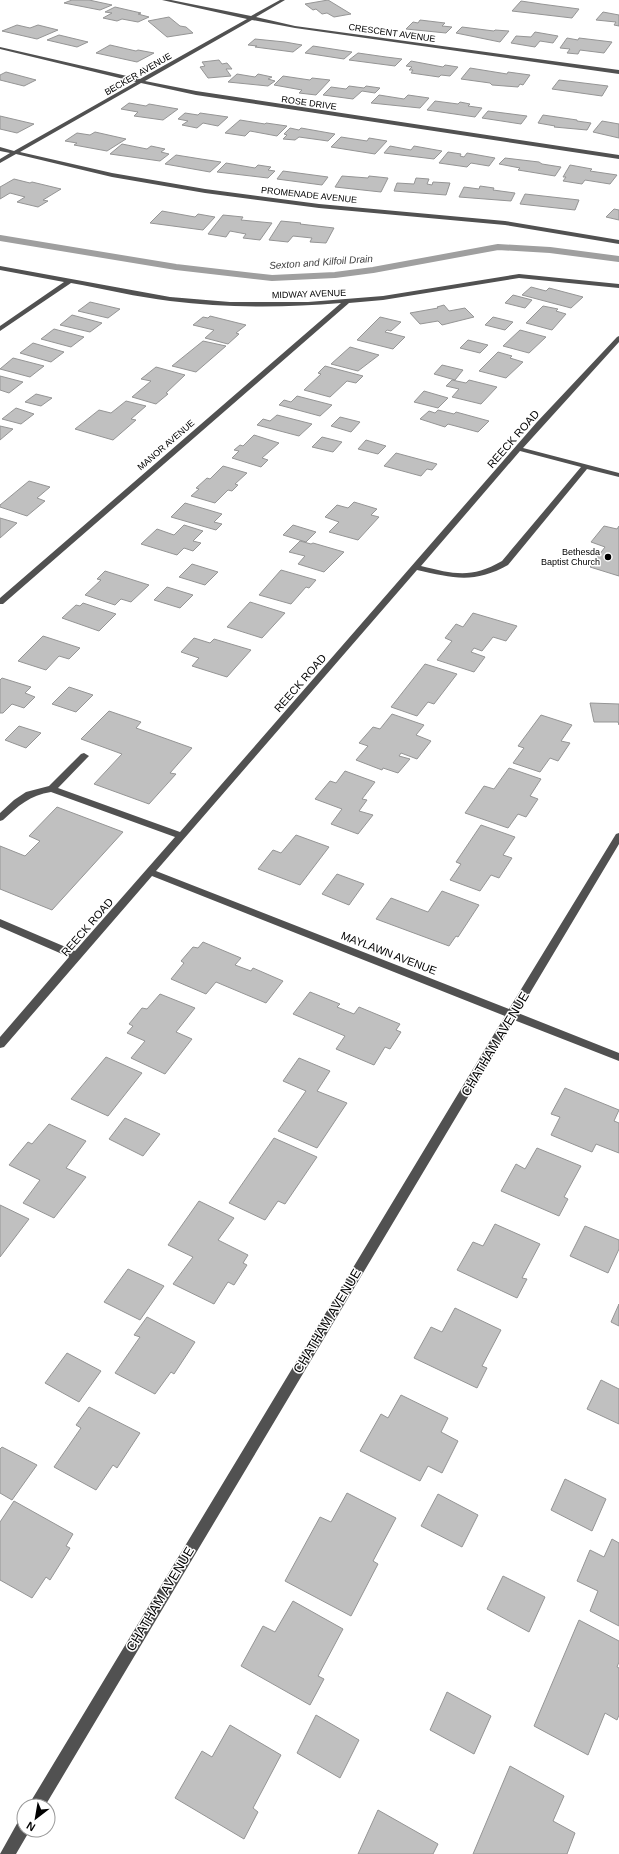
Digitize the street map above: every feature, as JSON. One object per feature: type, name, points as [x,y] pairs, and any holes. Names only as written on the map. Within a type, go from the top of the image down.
[{"type":"street","name":"CRESCENT AVENUE","points":[[164,0],[250,18],[353,36],[619,72]]},
{"type":"street","name":"BECKER AVENUE","points":[[0,161],[283,0]]},
{"type":"street","name":"ROSE DRIVE","points":[[0,48],[140,82],[251,102],[619,157]]},
{"type":"street","name":"PROMENADE AVENUE","points":[[0,149],[112,174],[212,192],[319,206],[506,223],[619,242]]},
{"type":"street","name":"MIDWAY AVENUE","points":[[0,268],[170,299],[203,303],[264,305],[346,302],[383,298],[519,276],[619,286]]},
{"type":"street","points":[[0,329],[71,280]]},
{"type":"street","name":"MANOR AVENUE","points":[[0,602],[346,302]]},
{"type":"street","name":"REECK ROAD","points":[[0,1044],[519,449],[619,338]]},
{"type":"street","points":[[519,449],[619,474]]},
{"type":"street","points":[[416,567],[463,577],[492,572],[505,563],[586,466]]},
{"type":"street","points":[[52,789],[84,756]]},
{"type":"street","points":[[0,818],[22,797],[40,790],[52,789],[182,836]]},
{"type":"street","name":"CHATHAM AVENUE","points":[[41,1798],[619,836]]},
{"type":"street","name":"MAYLAWN AVENUE","points":[[150,872],[619,1057]]},
{"type":"street","points":[[0,923],[76,956]]},
{"type":"street","points":[[7,1854],[16,1838]]},
{"type":"building","points":[[72,0],[89,0],[112,5],[100,10],[64,3]]},
{"type":"building","points":[[328,0],[351,14],[334,17],[327,13],[322,14],[316,9],[313,10],[305,4]]},
{"type":"building","points":[[521,1],[579,9],[572,18],[512,11]]},
{"type":"building","points":[[115,7],[141,13],[138,14],[149,17],[138,22],[122,19],[117,21],[103,18],[112,13],[105,12]]},
{"type":"building","points":[[603,12],[619,15],[619,26],[614,25],[616,22],[596,20]]},
{"type":"building","points":[[169,17],[180,26],[186,27],[193,33],[167,37],[148,21]]},
{"type":"building","points":[[420,20],[445,23],[442,26],[452,27],[446,33],[406,29],[413,22],[418,23]]},
{"type":"building","points":[[17,25],[30,28],[38,25],[58,30],[37,39],[2,31]]},
{"type":"building","points":[[462,27],[494,31],[509,31],[500,42],[456,33]]},
{"type":"building","points":[[535,32],[558,36],[553,43],[540,41],[535,47],[511,43],[516,36],[531,37]]},
{"type":"building","points":[[59,35],[88,42],[77,47],[47,40]]},
{"type":"building","points":[[567,38],[612,42],[604,53],[580,50],[578,54],[567,53],[570,49],[560,48]]},
{"type":"building","points":[[255,39],[302,45],[293,52],[248,45]]},
{"type":"building","points":[[110,45],[136,51],[138,50],[154,53],[137,62],[96,53]]},
{"type":"building","points":[[313,46],[352,52],[344,59],[305,53]]},
{"type":"building","points":[[358,53],[402,59],[395,66],[349,60]]},
{"type":"building","points":[[219,60],[222,64],[227,63],[232,69],[226,69],[231,76],[208,78],[200,67],[205,66],[202,62]]},
{"type":"building","points":[[411,61],[443,67],[445,65],[458,67],[450,76],[441,75],[439,77],[411,73],[413,70],[409,70],[412,67],[406,66]]},
{"type":"building","points":[[470,68],[507,74],[508,72],[530,75],[523,85],[520,84],[518,87],[492,85],[490,83],[461,79]]},
{"type":"building","points":[[6,72],[36,80],[24,86],[0,80],[0,75]]},
{"type":"building","points":[[237,74],[255,77],[258,74],[272,77],[268,79],[275,81],[268,86],[228,82]]},
{"type":"building","points":[[283,76],[310,80],[312,78],[330,80],[316,95],[299,93],[302,90],[274,85]]},
{"type":"building","points":[[559,80],[608,86],[602,96],[552,89]]},
{"type":"building","points":[[349,86],[380,88],[375,93],[362,91],[353,99],[323,95],[331,87],[346,89]]},
{"type":"building","points":[[379,95],[404,99],[408,95],[429,98],[420,108],[371,103]]},
{"type":"building","points":[[435,101],[458,104],[460,102],[470,104],[468,106],[482,108],[475,117],[427,110]]},
{"type":"building","points":[[129,103],[146,106],[149,104],[178,109],[163,120],[134,116],[138,112],[121,109]]},
{"type":"building","points":[[488,111],[527,116],[521,124],[482,118]]},
{"type":"building","points":[[185,113],[198,115],[200,113],[228,117],[218,126],[203,123],[197,128],[182,125],[188,121],[178,119]]},
{"type":"building","points":[[543,115],[591,123],[587,130],[554,127],[555,126],[538,123]]},
{"type":"building","points":[[0,116],[34,124],[17,133],[0,129]]},
{"type":"building","points":[[240,120],[287,126],[277,136],[250,131],[245,136],[225,133]]},
{"type":"building","points":[[602,121],[619,124],[619,138],[593,132]]},
{"type":"building","points":[[290,128],[299,130],[301,128],[335,134],[328,141],[299,137],[295,140],[283,139],[287,135],[284,134]]},
{"type":"building","points":[[95,132],[126,139],[107,151],[74,145],[77,143],[65,141],[77,133],[90,135]]},
{"type":"building","points":[[341,137],[367,141],[369,138],[387,141],[375,154],[331,147]]},
{"type":"building","points":[[122,144],[147,149],[151,146],[165,149],[161,152],[169,154],[160,161],[110,154]]},
{"type":"building","points":[[390,146],[411,150],[414,146],[442,151],[434,159],[384,153]]},
{"type":"building","points":[[448,152],[461,154],[460,156],[464,157],[467,153],[495,158],[489,166],[471,163],[467,167],[439,163]]},
{"type":"building","points":[[176,155],[221,162],[210,172],[165,164]]},
{"type":"building","points":[[505,158],[539,162],[542,164],[561,167],[555,176],[518,170],[520,168],[499,164]]},
{"type":"building","points":[[226,163],[255,168],[258,165],[271,167],[268,170],[275,171],[268,178],[217,172]]},
{"type":"building","points":[[570,165],[592,169],[590,171],[617,175],[610,184],[585,180],[582,184],[563,181],[566,177],[563,177]]},
{"type":"building","points":[[283,171],[328,177],[322,185],[277,179]]},
{"type":"building","points":[[342,176],[388,178],[381,192],[335,187]]},
{"type":"building","points":[[416,178],[429,179],[427,184],[432,185],[433,182],[450,183],[446,195],[394,191],[397,183],[414,184]]},
{"type":"building","points":[[14,179],[61,189],[43,200],[48,201],[38,207],[17,202],[25,197],[10,193],[0,199],[0,187]]},
{"type":"building","points":[[480,186],[494,188],[493,190],[515,193],[511,201],[459,197],[464,187],[479,189]]},
{"type":"building","points":[[525,194],[579,200],[575,210],[520,204]]},
{"type":"building","points":[[614,209],[619,210],[619,220],[606,217]]},
{"type":"building","points":[[162,211],[195,217],[198,214],[215,217],[203,230],[150,223]]},
{"type":"building","points":[[223,215],[243,217],[241,220],[272,223],[260,240],[243,238],[246,234],[230,231],[226,237],[208,234]]},
{"type":"building","points":[[281,221],[334,228],[326,243],[310,242],[312,238],[293,236],[288,242],[269,240]]},
{"type":"building","points":[[531,287],[546,291],[549,288],[583,297],[571,308],[522,295]]},
{"type":"building","points":[[513,295],[532,300],[525,308],[505,303]]},
{"type":"building","points":[[90,302],[120,309],[108,318],[78,311]]},
{"type":"building","points":[[444,305],[449,311],[465,308],[474,317],[442,325],[438,321],[420,324],[410,313],[438,308],[437,307]]},
{"type":"building","points":[[543,306],[558,309],[556,311],[566,314],[552,330],[526,323]]},
{"type":"building","points":[[72,315],[102,323],[90,332],[60,325]]},
{"type":"building","points":[[210,316],[246,325],[236,333],[239,334],[228,344],[205,338],[214,330],[193,325],[203,317],[208,318]]},
{"type":"building","points":[[380,317],[401,322],[391,331],[387,330],[385,332],[405,337],[393,349],[357,340]]},
{"type":"building","points":[[493,317],[513,322],[505,330],[485,325]]},
{"type":"building","points":[[54,329],[84,337],[71,347],[41,339]]},
{"type":"building","points":[[520,330],[546,337],[529,353],[503,346]]},
{"type":"building","points":[[468,340],[488,345],[480,353],[460,348]]},
{"type":"building","points":[[203,341],[226,346],[196,372],[172,366]]},
{"type":"building","points":[[33,343],[64,352],[51,362],[20,353]]},
{"type":"building","points":[[350,347],[379,355],[358,371],[331,364]]},
{"type":"building","points":[[498,352],[512,356],[510,358],[523,362],[506,378],[479,371]]},
{"type":"building","points":[[13,358],[44,366],[30,377],[0,369]]},
{"type":"building","points":[[442,365],[463,370],[455,380],[434,374]]},
{"type":"building","points":[[325,366],[363,376],[356,383],[347,381],[330,397],[304,390],[321,374],[318,373]]},
{"type":"building","points":[[156,367],[185,375],[166,393],[168,394],[156,404],[132,397],[151,381],[141,379]]},
{"type":"building","points":[[0,376],[23,382],[9,393],[0,390]]},
{"type":"building","points":[[452,380],[466,383],[469,380],[497,387],[481,404],[452,397],[459,389],[446,386]]},
{"type":"building","points":[[424,391],[448,398],[438,408],[414,402]]},
{"type":"building","points":[[36,394],[52,398],[41,406],[25,402]]},
{"type":"building","points":[[297,396],[332,405],[320,416],[279,405],[284,400],[291,402]]},
{"type":"building","points":[[126,401],[146,406],[131,419],[136,420],[113,440],[75,429],[99,410],[111,413]]},
{"type":"building","points":[[16,408],[34,414],[21,424],[2,419]]},
{"type":"building","points":[[438,410],[454,414],[456,412],[489,421],[478,432],[448,424],[445,427],[420,419],[429,411],[435,413]]},
{"type":"building","points":[[277,415],[312,424],[299,436],[257,425],[263,419],[270,421]]},
{"type":"building","points":[[340,417],[360,422],[351,432],[331,426]]},
{"type":"building","points":[[0,426],[13,429],[0,440]]},
{"type":"building","points":[[254,435],[279,443],[262,458],[268,460],[261,467],[232,458],[239,451],[234,450],[240,445],[243,446]]},
{"type":"building","points":[[322,437],[342,442],[333,452],[312,447]]},
{"type":"building","points":[[366,440],[386,446],[378,454],[358,449]]},
{"type":"building","points":[[396,453],[437,464],[432,470],[427,469],[421,476],[384,466]]},
{"type":"building","points":[[223,466],[247,473],[235,484],[238,485],[232,491],[228,490],[215,503],[191,496],[199,489],[196,488],[207,478],[210,479]]},
{"type":"building","points":[[29,481],[50,487],[37,498],[45,501],[27,516],[0,507],[0,505]]},
{"type":"building","points":[[354,502],[377,509],[371,515],[379,517],[358,540],[329,532],[339,522],[325,517],[337,505],[348,508]]},
{"type":"building","points":[[185,503],[222,514],[214,522],[222,524],[216,530],[171,517]]},
{"type":"building","points":[[0,518],[17,523],[0,538]]},
{"type":"building","points":[[184,525],[203,531],[193,541],[201,543],[193,551],[184,548],[177,555],[141,544],[157,529],[174,535]]},
{"type":"building","points":[[293,525],[316,532],[306,542],[283,535]]},
{"type":"building","name":"Bethesda Baptist Church","points":[[604,526],[617,529],[619,526],[619,576],[590,567],[605,547],[591,542]]},
{"type":"building","points":[[300,541],[311,544],[313,543],[344,552],[324,572],[298,564],[305,556],[289,552]]},
{"type":"building","points":[[192,564],[218,572],[205,585],[179,577]]},
{"type":"building","points":[[281,570],[316,580],[309,588],[306,587],[291,604],[259,595]]},
{"type":"building","points":[[105,571],[149,585],[131,602],[121,599],[115,605],[85,595],[101,580],[97,579]]},
{"type":"building","points":[[167,587],[193,595],[180,608],[154,600]]},
{"type":"building","points":[[250,602],[285,613],[262,638],[227,627]]},
{"type":"building","points":[[83,603],[116,614],[99,631],[62,618],[76,605],[80,606]]},
{"type":"building","points":[[473,613],[517,626],[506,641],[493,637],[482,651],[474,648],[471,652],[485,657],[474,672],[437,660],[452,641],[445,638],[456,624],[463,627]]},
{"type":"building","points":[[43,636],[80,648],[69,659],[59,656],[46,670],[18,661]]},
{"type":"building","points":[[194,638],[210,643],[214,639],[251,650],[227,677],[192,666],[199,658],[181,652]]},
{"type":"building","points":[[425,664],[457,674],[434,704],[428,702],[417,716],[391,707]]},
{"type":"building","points":[[2,678],[31,687],[25,693],[35,697],[24,708],[12,704],[3,713],[0,713],[0,680]]},
{"type":"building","points":[[69,687],[93,695],[76,712],[52,704]]},
{"type":"building","points":[[590,703],[619,704],[619,725],[618,722],[594,722]]},
{"type":"building","points":[[109,711],[141,722],[136,728],[192,748],[170,773],[176,774],[149,804],[94,784],[122,754],[81,739]]},
{"type":"building","points":[[392,714],[424,725],[416,735],[431,741],[417,759],[401,753],[399,756],[410,759],[398,773],[383,768],[382,770],[356,760],[368,746],[359,743],[373,727],[380,729]]},
{"type":"building","points":[[541,715],[572,725],[561,741],[570,743],[558,761],[550,758],[540,772],[513,763],[524,748],[518,746]]},
{"type":"building","points":[[19,726],[41,733],[26,748],[5,740]]},
{"type":"building","points":[[509,768],[541,779],[530,796],[538,799],[526,817],[518,814],[508,828],[465,813],[484,786],[494,789]]},
{"type":"building","points":[[345,771],[375,782],[362,799],[367,800],[359,811],[373,815],[358,834],[331,824],[342,809],[315,799],[330,781],[336,783]]},
{"type":"building","points":[[57,807],[123,832],[52,910],[0,889],[0,846],[25,856],[40,841],[29,836]]},
{"type":"building","points":[[481,825],[515,837],[503,855],[512,858],[499,878],[491,875],[480,891],[450,880],[461,864],[456,862]]},
{"type":"building","points":[[296,835],[329,847],[300,885],[258,869],[273,850],[281,853]]},
{"type":"building","points":[[337,874],[364,884],[349,905],[322,894]]},
{"type":"building","points":[[442,891],[479,905],[458,937],[456,936],[449,946],[376,919],[391,898],[428,912]]},
{"type":"building","points":[[203,942],[241,958],[235,965],[251,971],[253,968],[283,981],[266,1003],[216,982],[206,994],[171,979],[184,963],[181,961],[193,947],[198,948]]},
{"type":"building","points":[[310,992],[340,1004],[337,1007],[354,1014],[359,1007],[400,1024],[396,1030],[401,1032],[390,1049],[385,1047],[374,1065],[336,1049],[345,1036],[293,1014]]},
{"type":"building","points":[[160,994],[195,1008],[176,1032],[192,1039],[165,1074],[131,1058],[145,1041],[127,1033],[133,1026],[129,1024],[142,1008],[147,1009]]},
{"type":"building","points":[[106,1057],[142,1073],[108,1116],[71,1099]]},
{"type":"building","points":[[299,1058],[330,1071],[317,1091],[347,1103],[317,1148],[278,1131],[306,1091],[283,1081]]},
{"type":"building","points":[[565,1088],[619,1110],[614,1121],[619,1123],[619,1153],[596,1144],[592,1152],[551,1135],[560,1117],[551,1114]]},
{"type":"building","points":[[125,1118],[160,1134],[143,1156],[109,1139]]},
{"type":"building","points":[[49,1124],[86,1141],[66,1168],[86,1177],[54,1218],[23,1203],[40,1180],[9,1165],[28,1142],[32,1144]]},
{"type":"building","points":[[274,1138],[317,1157],[285,1204],[278,1201],[265,1220],[229,1203]]},
{"type":"building","points":[[537,1148],[581,1166],[564,1197],[568,1199],[559,1216],[501,1191],[516,1164],[525,1169]]},
{"type":"building","points":[[199,1201],[234,1218],[218,1240],[248,1255],[243,1263],[247,1265],[234,1285],[228,1282],[214,1304],[173,1284],[193,1257],[168,1245]]},
{"type":"building","points":[[0,1205],[29,1219],[0,1257]]},
{"type":"building","points":[[495,1224],[540,1244],[522,1278],[527,1279],[517,1298],[457,1270],[473,1242],[483,1246]]},
{"type":"building","points":[[585,1226],[619,1240],[619,1249],[608,1273],[570,1256]]},
{"type":"building","points":[[128,1269],[164,1286],[140,1320],[104,1302]]},
{"type":"building","points":[[619,1304],[619,1326],[611,1322]]},
{"type":"building","points":[[455,1308],[501,1330],[482,1366],[487,1368],[477,1388],[414,1358],[431,1327],[442,1332]]},
{"type":"building","points":[[147,1317],[195,1342],[174,1374],[171,1372],[155,1394],[115,1373],[140,1337],[134,1335]]},
{"type":"building","points":[[67,1353],[101,1371],[79,1402],[45,1383]]},
{"type":"building","points":[[601,1380],[619,1389],[619,1424],[587,1409]]},
{"type":"building","points":[[401,1395],[448,1418],[441,1432],[458,1441],[442,1473],[428,1466],[420,1481],[360,1451],[381,1414],[388,1418]]},
{"type":"building","points":[[89,1407],[140,1433],[117,1468],[113,1465],[96,1490],[54,1467],[81,1428],[76,1425]]},
{"type":"building","points":[[2,1447],[37,1465],[12,1500],[0,1493],[0,1449]]},
{"type":"building","points":[[565,1479],[606,1499],[592,1531],[551,1510]]},
{"type":"building","points":[[347,1493],[396,1518],[373,1561],[378,1564],[351,1616],[285,1581],[320,1517],[331,1522]]},
{"type":"building","points":[[438,1494],[478,1515],[462,1547],[421,1526]]},
{"type":"building","points":[[14,1501],[73,1534],[66,1546],[70,1548],[50,1580],[46,1577],[32,1598],[0,1580],[0,1522]]},
{"type":"building","points":[[612,1539],[619,1543],[619,1626],[590,1611],[598,1591],[577,1581],[590,1550],[604,1557]]},
{"type":"building","points":[[503,1576],[545,1597],[529,1632],[487,1609]]},
{"type":"building","points":[[293,1601],[343,1629],[318,1676],[324,1679],[310,1705],[241,1666],[263,1626],[275,1632]]},
{"type":"building","points":[[579,1620],[619,1641],[619,1662],[617,1667],[619,1668],[619,1715],[617,1720],[605,1713],[588,1755],[534,1726]]},
{"type":"building","points":[[447,1692],[491,1716],[474,1754],[430,1730]]},
{"type":"building","points":[[316,1715],[359,1740],[340,1778],[297,1753]]},
{"type":"building","points":[[230,1725],[281,1755],[253,1808],[258,1812],[244,1839],[175,1798],[202,1751],[212,1757]]},
{"type":"building","points":[[510,1766],[564,1796],[553,1821],[575,1833],[567,1854],[473,1854]]},
{"type":"building","points":[[378,1810],[438,1844],[433,1854],[358,1854]]},
{"type":"waterway","name":"Sexton and Kilfoil Drain","points":[[0,238],[176,267],[272,278],[335,275],[373,270],[498,247],[550,250],[619,259]]},
{"type":"place","name":"Bethesda Baptist Church","points":[[608,557]]}]
